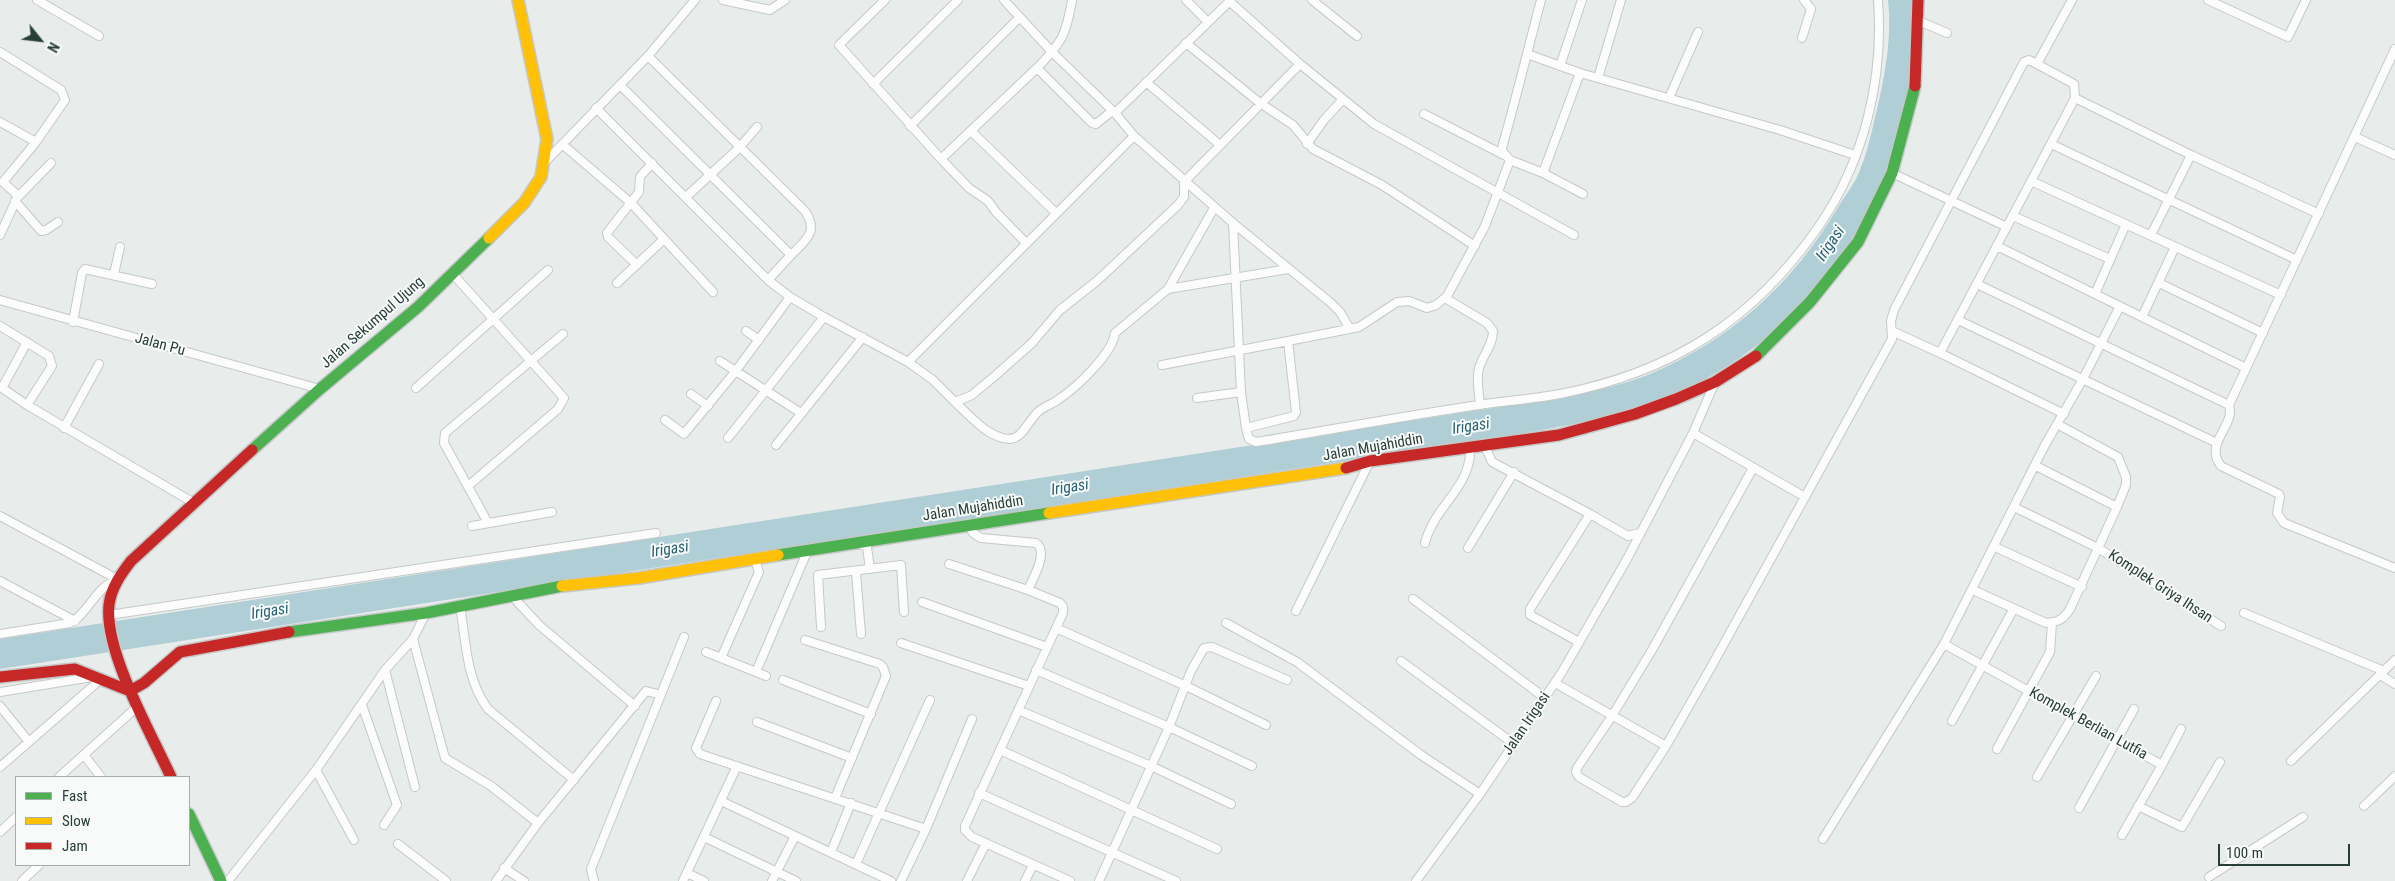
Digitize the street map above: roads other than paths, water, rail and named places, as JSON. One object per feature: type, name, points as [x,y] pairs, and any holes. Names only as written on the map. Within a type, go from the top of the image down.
[{"type":"street","points":[[37,0],[99,36]]},
{"type":"street","name":"Jalan Sekumpul Ujung","points":[[109,618],[110,599],[116,581],[131,561],[320,389],[418,307],[524,203],[541,177],[545,162],[547,139],[518,0]]},
{"type":"street","points":[[545,162],[648,56],[695,0]]},
{"type":"street","points":[[723,0],[770,10],[785,0]]},
{"type":"street","points":[[885,0],[839,45],[941,159],[969,188],[988,202],[1026,243]]},
{"type":"street","points":[[874,84],[958,0]]},
{"type":"street","points":[[1004,0],[1052,52],[1114,112],[1134,136],[1214,208],[1331,302],[1340,312],[1350,329]]},
{"type":"street","points":[[941,159],[1052,52],[1068,25],[1072,0]]},
{"type":"street","points":[[1186,0],[1208,22]]},
{"type":"street","points":[[1312,0],[1357,36]]},
{"type":"street","points":[[1162,365],[1239,352],[1350,329],[1364,325],[1397,302],[1409,301],[1428,308],[1445,298],[1475,246],[1499,191],[1507,157],[1502,148],[1541,0]]},
{"type":"street","points":[[1560,66],[1582,0]]},
{"type":"street","points":[[1598,78],[1621,0]]},
{"type":"street","points":[[1802,38],[1811,9],[1804,0]]},
{"type":"street","points":[[1233,223],[1241,392],[1249,439],[1256,442],[1480,404],[1559,394],[1604,384],[1662,363],[1689,349],[1720,329],[1757,300],[1799,254],[1838,196],[1855,155],[1870,110],[1878,64],[1880,27],[1878,0]]},
{"type":"street","name":"Jalan Mujahiddin","points":[[130,691],[142,686],[168,659],[180,652],[321,626],[426,613],[561,586],[639,578],[968,524],[1187,493],[1308,473],[1337,471],[1370,461],[1559,435],[1635,414],[1715,382],[1750,361],[1780,334],[1836,271],[1858,242],[1892,173],[1914,96],[1919,21],[1918,0]]},
{"type":"street","points":[[2037,64],[2072,0]]},
{"type":"street","points":[[2208,0],[2288,37],[2306,0]]},
{"type":"street","points":[[1037,68],[1094,124],[1114,112],[1230,1],[1300,64],[1379,127],[1499,191],[1574,234]]},
{"type":"street","points":[[910,126],[1020,17]]},
{"type":"street","points":[[1919,21],[1947,33]]},
{"type":"street","points":[[1669,98],[1698,32]]},
{"type":"street","points":[[1186,43],[1260,103],[1293,125],[1307,144],[1382,185],[1475,246]]},
{"type":"street","points":[[2395,49],[2229,405],[2230,414],[2217,443],[2215,454],[2221,466],[2279,494],[2277,513],[2284,523],[2395,568]]},
{"type":"street","points":[[0,52],[61,90],[63,95],[64,100],[60,110],[36,142],[1,182],[16,194],[16,200],[41,231],[58,222]]},
{"type":"street","points":[[1527,54],[1580,73],[1780,130],[1855,155]]},
{"type":"street","points":[[648,56],[739,148],[805,211],[812,221],[809,236],[768,280]]},
{"type":"street","points":[[1753,468],[1652,650],[1612,716],[1578,765],[1576,772],[1579,777],[1622,802],[1632,798],[1666,746],[1892,339],[1894,310],[2024,62],[2029,60],[2074,84],[2075,98],[1940,353]]},
{"type":"street","points":[[955,402],[972,395],[996,375],[1032,343],[1060,310],[1098,280],[1178,205],[1184,197],[1184,182],[1300,64]]},
{"type":"street","points":[[1543,173],[1580,73]]},
{"type":"street","points":[[1146,82],[1220,145]]},
{"type":"street","points":[[620,85],[791,255]]},
{"type":"street","points":[[2075,98],[2191,155],[2319,214]]},
{"type":"street","points":[[1307,144],[1324,120],[1343,99]]},
{"type":"street","points":[[596,108],[768,280],[790,297],[824,317],[908,362],[933,380],[978,423],[994,434],[1007,439],[1018,436],[1038,411],[1072,389],[1109,350],[1114,342],[1115,333],[1168,289],[1214,208]]},
{"type":"street","points":[[1424,114],[1583,194]]},
{"type":"street","points":[[0,122],[36,142]]},
{"type":"street","points":[[686,197],[739,148],[757,127]]},
{"type":"street","points":[[971,131],[1056,213]]},
{"type":"street","points":[[908,362],[1134,136]]},
{"type":"street","points":[[2355,136],[2395,155]]},
{"type":"street","points":[[562,144],[630,202],[663,240],[713,292]]},
{"type":"street","points":[[2051,144],[2298,260]]},
{"type":"street","points":[[2151,236],[2191,155]]},
{"type":"street","points":[[0,235],[16,200],[51,163]]},
{"type":"street","points":[[637,265],[608,237],[607,233],[639,192],[641,175],[652,163]]},
{"type":"street","points":[[1892,173],[2007,227]]},
{"type":"street","points":[[2031,181],[2281,294]]},
{"type":"street","points":[[2012,216],[2110,259]]},
{"type":"street","points":[[2095,294],[2126,224]]},
{"type":"street","points":[[617,282],[663,240]]},
{"type":"street","points":[[1996,246],[2246,368]]},
{"type":"street","points":[[114,274],[120,247]]},
{"type":"street","points":[[2142,317],[2175,247]]},
{"type":"street","points":[[1168,289],[1288,269]]},
{"type":"street","points":[[73,322],[84,270],[114,274],[152,284]]},
{"type":"street","points":[[416,388],[548,270]]},
{"type":"street","points":[[452,273],[563,395],[562,404],[468,486]]},
{"type":"street","points":[[2159,283],[2263,332]]},
{"type":"street","points":[[1977,284],[2229,405]]},
{"type":"street","points":[[665,420],[684,434],[735,372],[790,297]]},
{"type":"street","points":[[1445,298],[1487,323],[1493,331],[1491,344],[1480,368],[1478,384],[1480,404]]},
{"type":"street","name":"Jalan Pu","points":[[0,300],[73,322],[320,389]]},
{"type":"street","points":[[1824,839],[1944,644],[2120,306]]},
{"type":"street","points":[[728,438],[824,317]]},
{"type":"street","points":[[1958,320],[2217,443]]},
{"type":"street","points":[[0,326],[49,356],[52,360],[52,366],[27,405]]},
{"type":"street","points":[[746,331],[759,340]]},
{"type":"street","points":[[1892,331],[2064,414]]},
{"type":"street","points":[[488,523],[444,443],[445,433],[563,334]]},
{"type":"street","points":[[776,445],[863,337]]},
{"type":"street","points":[[1246,428],[1290,419],[1295,415],[1288,341]]},
{"type":"street","points":[[27,342],[2,388],[64,428],[194,503]]},
{"type":"street","points":[[720,361],[801,413]]},
{"type":"street","points":[[64,428],[99,364]]},
{"type":"street","name":"Jalan Irigasi","points":[[1416,881],[1480,794],[1555,683],[1640,534],[1693,433],[1715,382]]},
{"type":"street","points":[[1197,398],[1241,392]]},
{"type":"street","points":[[691,394],[708,406]]},
{"type":"street","points":[[1973,590],[2046,624],[2065,618],[2082,586],[2126,485],[2124,468],[2118,457],[2057,424]]},
{"type":"street","points":[[1693,433],[1805,497]]},
{"type":"street","points":[[1485,446],[1492,462],[1514,472],[1628,536],[1640,534]]},
{"type":"street","points":[[1425,544],[1432,522],[1454,494],[1469,468],[1470,448]]},
{"type":"street","points":[[1296,610],[1370,461]]},
{"type":"street","points":[[2036,466],[2117,507]]},
{"type":"street","points":[[1468,548],[1514,472]]},
{"type":"street","name":"Komplek Griya Ihsan","points":[[2014,508],[2098,548],[2221,626]]},
{"type":"street","points":[[472,526],[552,512]]},
{"type":"street","points":[[1579,642],[1528,613],[1590,514]]},
{"type":"street","points":[[0,516],[116,581]]},
{"type":"street","points":[[968,524],[973,533],[981,538],[1036,543],[1040,546],[1042,551],[1040,559],[1028,590]]},
{"type":"street","points":[[171,776],[117,661],[109,618],[656,534]]},
{"type":"street","points":[[857,543],[867,547],[870,569]]},
{"type":"street","points":[[1995,547],[2082,586]]},
{"type":"street","points":[[756,672],[806,552]]},
{"type":"street","points":[[721,658],[759,572],[755,560]]},
{"type":"street","points":[[948,564],[1028,590],[1060,603],[1063,607],[1056,628],[980,793],[965,830],[972,837],[1070,881]]},
{"type":"street","points":[[821,628],[818,575],[856,572],[901,565],[904,612]]},
{"type":"street","points":[[856,572],[861,634]]},
{"type":"street","points":[[0,581],[75,621]]},
{"type":"street","points":[[0,634],[75,621],[106,585],[116,581]]},
{"type":"street","points":[[512,596],[539,625],[636,706]]},
{"type":"street","points":[[1413,598],[1544,698]]},
{"type":"street","points":[[922,602],[1047,647]]},
{"type":"street","points":[[460,606],[471,676],[478,696],[488,709],[574,780]]},
{"type":"street","points":[[1952,721],[2013,610]]},
{"type":"street","points":[[228,881],[316,770],[385,670],[413,639],[426,613]]},
{"type":"street","points":[[2244,613],[2382,673],[2395,684]]},
{"type":"street","points":[[1226,623],[1297,662],[1421,755],[1480,794]]},
{"type":"street","points":[[1997,749],[2050,652],[2052,623]]},
{"type":"street","points":[[1056,628],[1186,686],[1266,725]]},
{"type":"street","points":[[594,881],[591,868],[684,637]]},
{"type":"street","points":[[413,639],[445,758],[492,786],[538,823]]},
{"type":"street","points":[[806,640],[884,667],[886,676],[835,798]]},
{"type":"street","points":[[901,643],[1029,686]]},
{"type":"street","name":"Komplek Berlian Lutfia","points":[[1944,644],[2162,765],[2122,835]]},
{"type":"street","points":[[1099,881],[1169,727],[1199,653],[1208,646],[1287,680]]},
{"type":"street","points":[[706,652],[766,676]]},
{"type":"street","points":[[2291,762],[2395,660]]},
{"type":"street","points":[[1401,661],[1514,744]]},
{"type":"street","points":[[0,677],[67,668],[75,669],[130,691]]},
{"type":"street","points":[[385,670],[414,787]]},
{"type":"street","points":[[1036,670],[1169,727],[1252,766]]},
{"type":"street","points":[[2037,777],[2096,676]]},
{"type":"street","points":[[0,692],[97,678]]},
{"type":"street","points":[[0,767],[97,678]]},
{"type":"street","points":[[783,680],[871,714]]},
{"type":"street","points":[[1555,683],[1666,746]]},
{"type":"street","points":[[496,881],[538,823],[636,706],[646,691],[661,695]]},
{"type":"street","points":[[856,864],[930,700]]},
{"type":"street","points":[[716,701],[696,748],[704,756],[926,829]]},
{"type":"street","points":[[362,705],[397,805],[384,825]]},
{"type":"street","points":[[0,706],[29,742]]},
{"type":"street","points":[[60,776],[137,707]]},
{"type":"street","points":[[2079,808],[2115,740],[2134,709]]},
{"type":"street","points":[[1018,710],[1151,766],[1231,804]]},
{"type":"street","points":[[901,881],[926,829],[972,720]]},
{"type":"street","points":[[757,722],[852,758]]},
{"type":"street","points":[[2162,765],[2181,729]]},
{"type":"street","points":[[1000,750],[1217,849]]},
{"type":"street","points":[[84,755],[100,776]]},
{"type":"street","points":[[2138,806],[2182,827],[2220,762]]},
{"type":"street","points":[[683,881],[737,766]]},
{"type":"street","points":[[316,770],[354,840]]},
{"type":"street","points":[[2364,806],[2395,776]]},
{"type":"street","points":[[980,793],[1176,881]]},
{"type":"street","points":[[721,801],[891,881]]},
{"type":"street","points":[[831,852],[851,803]]},
{"type":"street","points":[[190,816],[220,881]]},
{"type":"street","points":[[0,832],[15,817]]},
{"type":"street","points":[[2209,877],[2304,817]]},
{"type":"street","points":[[772,881],[795,836]]},
{"type":"street","points":[[704,838],[796,881]]},
{"type":"street","points":[[967,881],[986,843]]},
{"type":"street","points":[[398,844],[446,881]]},
{"type":"street","points":[[1025,881],[1033,865]]},
{"type":"street","points":[[22,881],[38,866]]},
{"type":"street","points":[[504,868],[524,881]]},
{"type":"street","points":[[687,873],[704,881]]},
{"type":"water","name":"Irigasi","points":[[1888,0],[1916,0],[1916,60],[1905,120],[1889,170],[1866,218],[1837,262],[1804,303],[1765,339],[1722,369],[1675,394],[1638,408],[1601,418],[1525,433],[0,669],[0,639],[1518,404],[1585,392],[1634,380],[1680,360],[1733,326],[1757,307],[1779,285],[1800,262],[1819,236],[1855,180],[1866,154],[1886,64],[1889,38]]}]
